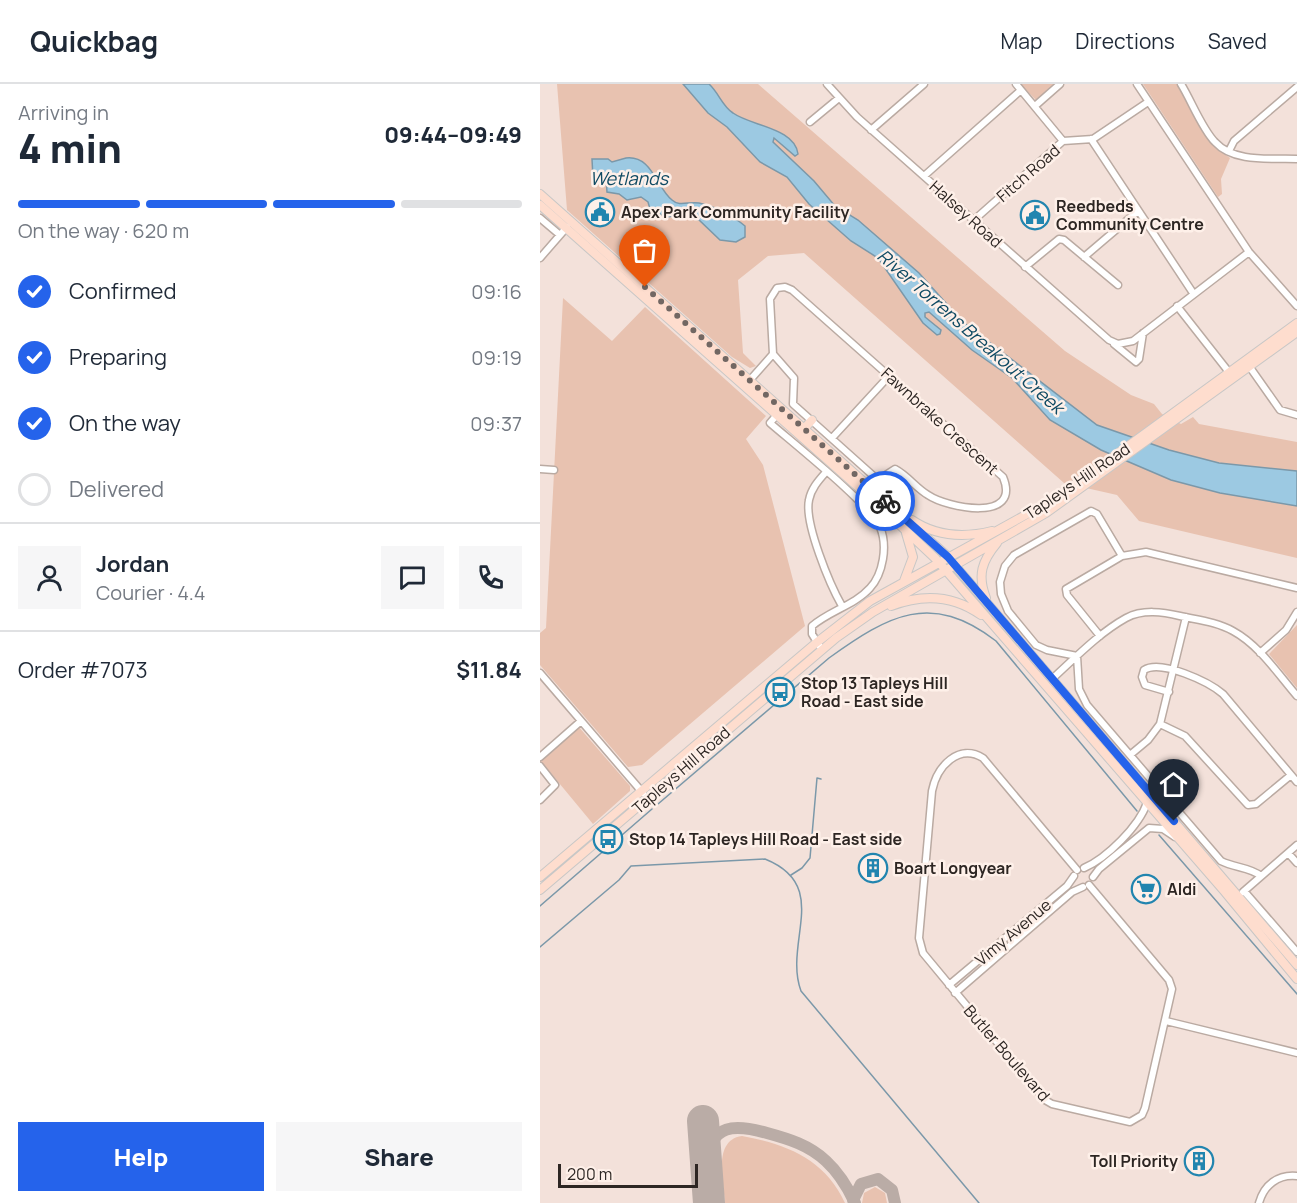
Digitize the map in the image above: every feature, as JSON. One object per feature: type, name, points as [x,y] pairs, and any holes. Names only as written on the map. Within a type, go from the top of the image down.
[{"type":"main road","points":[[540,194],[569,225],[776,416],[801,432],[948,557],[1241,893],[1297,965]]},
{"type":"main road","points":[[540,205],[569,225],[750,380],[801,432],[946,570],[1225,892],[1297,979]]},
{"type":"main road","name":"Tapleys Hill Road","points":[[1247,364],[1297,323]]},
{"type":"main road","name":"Tapleys Hill Road","points":[[540,878],[816,643],[870,601],[1058,497],[1103,469],[1159,431],[1231,375],[1297,332]]},
{"type":"main road","name":"Tapleys Hill Road","points":[[540,890],[822,650],[873,612],[1046,513],[1149,431],[1210,391]]},
{"type":"main road","points":[[801,432],[812,420]]},
{"type":"main road","points":[[860,503],[867,495]]},
{"type":"main road","points":[[900,514],[927,528],[947,534],[976,534],[1005,527]]},
{"type":"main road","points":[[903,582],[914,556],[904,529]]},
{"type":"main road","points":[[989,604],[982,585],[981,572],[987,555],[1000,540]]},
{"type":"main road","points":[[873,612],[910,599],[934,598],[963,604],[990,621]]},
{"type":"main road","points":[[1036,673],[1052,679]]},
{"type":"main road","points":[[1051,691],[1052,679]]},
{"type":"main road","points":[[1225,892],[1241,893]]},
{"type":"main road","points":[[1237,907],[1241,893]]},
{"type":"street","name":"Halsey Road","points":[[826,84],[871,130],[1136,362],[1139,359],[1143,333]]},
{"type":"street","points":[[871,130],[924,84]]},
{"type":"street","points":[[1035,106],[1060,84]]},
{"type":"street","points":[[1137,84],[1249,252],[1297,306]]},
{"type":"street","points":[[1181,84],[1215,142],[1243,157],[1297,159]]},
{"type":"street","points":[[924,176],[1018,87],[1063,141]]},
{"type":"street","points":[[1229,151],[1234,141],[1297,87]]},
{"type":"street","points":[[810,122],[839,98]]},
{"type":"street","points":[[1148,102],[1091,140],[1193,293]]},
{"type":"street","name":"Fitch Road","points":[[974,220],[1063,141],[1091,140]]},
{"type":"street","points":[[1084,257],[1138,211]]},
{"type":"street","points":[[540,218],[560,235]]},
{"type":"street","points":[[540,258],[569,225]]},
{"type":"street","points":[[1025,267],[1059,239],[1118,285]]},
{"type":"street","points":[[1109,340],[1124,344],[1143,333],[1249,252]]},
{"type":"street","name":"Fawnbrake Crescent","points":[[785,287],[792,290],[889,375],[1004,477],[1005,493],[1000,503],[985,509],[941,502],[928,495],[895,469],[878,480],[793,404],[794,378],[773,354],[770,299],[777,288],[785,287]]},
{"type":"street","points":[[1177,306],[1231,375]]},
{"type":"street","points":[[750,380],[773,354]]},
{"type":"street","points":[[1247,364],[1280,410],[1297,415]]},
{"type":"street","points":[[832,438],[889,375]]},
{"type":"street","points":[[776,416],[770,423],[860,503],[880,527],[883,546],[882,563],[875,583],[858,597],[812,626],[816,643],[822,650]]},
{"type":"street","points":[[540,469],[554,470]]},
{"type":"street","points":[[826,472],[812,490],[808,506],[822,564],[842,606]]},
{"type":"street","points":[[1077,656],[1047,650],[1036,645],[1008,610],[1000,590],[1005,566],[1014,555],[1027,546],[1089,512],[1098,514],[1122,556]]},
{"type":"street","points":[[1100,636],[1067,596],[1066,589],[1122,556],[1146,552],[1297,588]]},
{"type":"street","points":[[1052,679],[1100,636],[1128,617],[1145,612],[1163,612],[1233,631],[1260,653],[1297,696]]},
{"type":"street","points":[[1260,653],[1286,630],[1297,612]]},
{"type":"street","points":[[1130,755],[1148,740],[1160,724],[1186,617]]},
{"type":"street","points":[[1077,656],[1082,698],[1221,861],[1235,868],[1252,869],[1261,876]]},
{"type":"street","points":[[1169,692],[1150,688],[1143,681],[1142,675],[1150,667],[1173,671],[1197,677],[1223,694],[1297,782]]},
{"type":"street","points":[[540,673],[648,798]]},
{"type":"street","points":[[540,757],[581,721]]},
{"type":"street","points":[[1160,724],[1185,736],[1248,805],[1256,804],[1291,775]]},
{"type":"street","name":"Butler Boulevard","points":[[1075,873],[983,758],[967,752],[958,754],[934,780],[920,946],[955,993],[1045,1100],[1052,1104],[1123,1122],[1136,1120],[1145,1108],[1166,1021],[1172,995],[1169,980],[1086,886]]},
{"type":"street","points":[[540,766],[555,785],[540,800]]},
{"type":"street","points":[[1147,803],[1143,814],[1132,830],[1075,873],[1076,883],[1086,886],[1099,869],[1149,828],[1163,829],[1180,841]]},
{"type":"street","points":[[1297,845],[1241,893],[1297,952]]},
{"type":"street","points":[[1288,853],[1297,863]]},
{"type":"street","points":[[1084,868],[1091,872],[1093,877]]},
{"type":"street","name":"Vimy Avenue","points":[[949,985],[1066,886],[1075,873]]},
{"type":"street","name":"Vimy Avenue","points":[[955,993],[1072,892],[1086,886]]},
{"type":"street","points":[[1166,1021],[1297,1053]]},
{"type":"street","points":[[1259,1203],[1262,1192],[1273,1181],[1287,1176],[1297,1176]]},
{"type":"shaded area","points":[[557,84],[758,84],[1065,351],[1131,395],[1154,404],[1162,414],[1181,424],[1193,417],[1199,424],[1297,442],[1297,558],[1139,521],[1117,495],[1064,483],[804,253],[768,256],[738,280],[743,353],[756,366],[750,368],[732,357],[567,210]]},
{"type":"shaded area","points":[[1020,84],[1056,84],[1036,100]]},
{"type":"shaded area","points":[[1143,84],[1179,84],[1215,147],[1230,158],[1221,179],[1222,194],[1218,197]]},
{"type":"shaded area","points":[[563,298],[612,341],[645,307],[766,416],[746,439],[763,465],[805,626],[642,765],[628,767],[540,665],[540,633],[546,628]]},
{"type":"shaded area","points":[[1297,625],[1297,688],[1269,654]]},
{"type":"shaded area","points":[[578,726],[630,786],[630,791],[593,824],[540,760]]},
{"type":"shaded area","points":[[742,1136],[789,1149],[802,1156],[827,1175],[845,1203],[725,1203],[722,1174],[723,1154],[733,1139]]},
{"type":"shaded area","points":[[875,1187],[885,1193],[887,1203],[862,1203],[864,1193]]},
{"type":"water","name":"River Torrens Breakout Creek","points":[[683,84],[709,84],[733,113],[789,138],[798,154],[795,156],[774,138],[773,142],[814,181],[835,206],[858,220],[919,273],[963,322],[1097,425],[1169,450],[1219,463],[1297,471],[1297,506],[1220,493],[1171,480],[1101,450],[1050,420],[1012,378],[972,350],[929,312],[925,313],[925,317],[941,330],[940,334],[937,335],[923,323],[878,258],[851,241],[809,204],[787,177],[760,162],[727,127],[708,113]]},
{"type":"water","name":"Wetlands","points":[[626,158],[642,161],[653,173],[666,194],[675,202],[699,203],[723,212],[745,226],[745,237],[736,242],[720,240],[699,220],[683,215],[666,217],[650,209],[648,202],[641,197],[627,200],[619,194],[607,192],[606,178],[593,178],[592,159],[608,159],[612,162]]},
{"type":"waterway","points":[[658,804],[829,658],[871,630],[891,621],[911,615],[930,613],[951,617],[973,626],[996,641],[1137,811]]},
{"type":"waterway","points":[[791,875],[802,868],[810,858],[817,778],[821,779]]},
{"type":"waterway","points":[[540,906],[652,809]]},
{"type":"waterway","points":[[1159,835],[1297,994]]},
{"type":"waterway","points":[[540,947],[619,880],[631,866],[765,859],[785,870],[796,884],[801,900],[797,954],[797,972],[801,991],[979,1203]]},
{"type":"taxiway","points":[[706,1163],[713,1140],[726,1130],[745,1128],[767,1133],[798,1143],[819,1155],[839,1175],[855,1203]]},
{"type":"taxiway","points":[[853,1200],[861,1184],[878,1179],[892,1190],[895,1203]]},
{"type":"runway","points":[[703,1121],[709,1203]]},
{"type":"way so far","points":[[645,287],[885,501]]},
{"type":"place","name":"Apex Park Community Facility","points":[[600,212]]},
{"type":"place","name":"Reedbeds Community Centre","points":[[1035,215]]},
{"type":"place","name":"Stop 13 Tapleys Hill Road - East side","points":[[780,692]]},
{"type":"place","name":"Stop 14 Tapleys Hill Road - East side","points":[[608,839]]},
{"type":"place","name":"Boart Longyear","points":[[873,868]]},
{"type":"place","name":"Aldi","points":[[1146,889]]},
{"type":"place","name":"Toll Priority","points":[[1199,1161]]},
{"type":"route","points":[[885,501],[948,557],[1174,821]]}]
